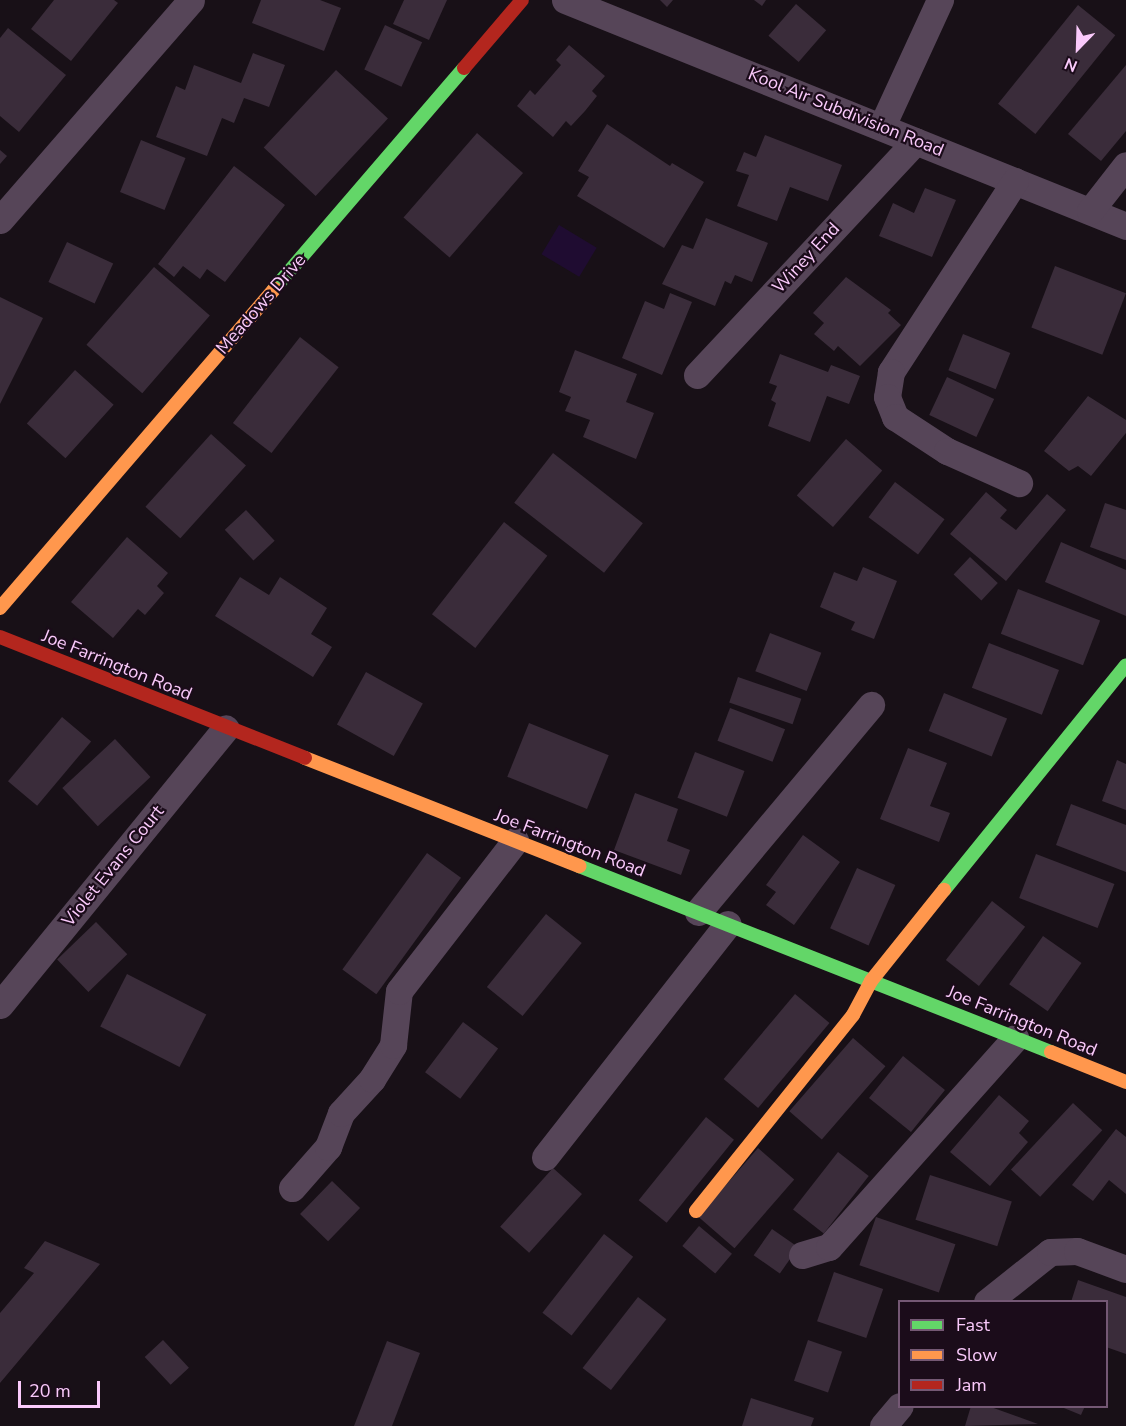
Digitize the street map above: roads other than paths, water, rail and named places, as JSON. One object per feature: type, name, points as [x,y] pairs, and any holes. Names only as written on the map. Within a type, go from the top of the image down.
[{"type":"street","points":[[0,220],[191,0]]},
{"type":"street","name":"Meadows Drive","points":[[0,608],[522,0]]},
{"type":"street","name":"Kool Air Subdivision Road","points":[[565,0],[1126,226]]},
{"type":"street","points":[[882,126],[940,0]]},
{"type":"street","name":"Winey End","points":[[697,375],[916,141]]},
{"type":"street","points":[[1089,211],[1126,165]]},
{"type":"street","points":[[1015,181],[891,372],[887,397],[895,417],[947,451],[1019,483]]},
{"type":"street","name":"Joe Farrington Road","points":[[0,637],[1126,1082]]},
{"type":"street","points":[[696,1211],[853,1015],[871,981],[1126,665]]},
{"type":"street","points":[[698,912],[871,705]]},
{"type":"street","name":"Violet Evans Court","points":[[0,1005],[226,728]]},
{"type":"street","points":[[292,1188],[328,1147],[341,1113],[372,1079],[393,1045],[399,991],[515,841]]},
{"type":"street","points":[[545,1158],[728,924]]},
{"type":"street","points":[[802,1255],[829,1247],[1015,1038]]},
{"type":"street","points":[[990,1300],[1050,1252],[1077,1251],[1126,1269]]},
{"type":"street","points":[[883,1426],[898,1408]]}]
